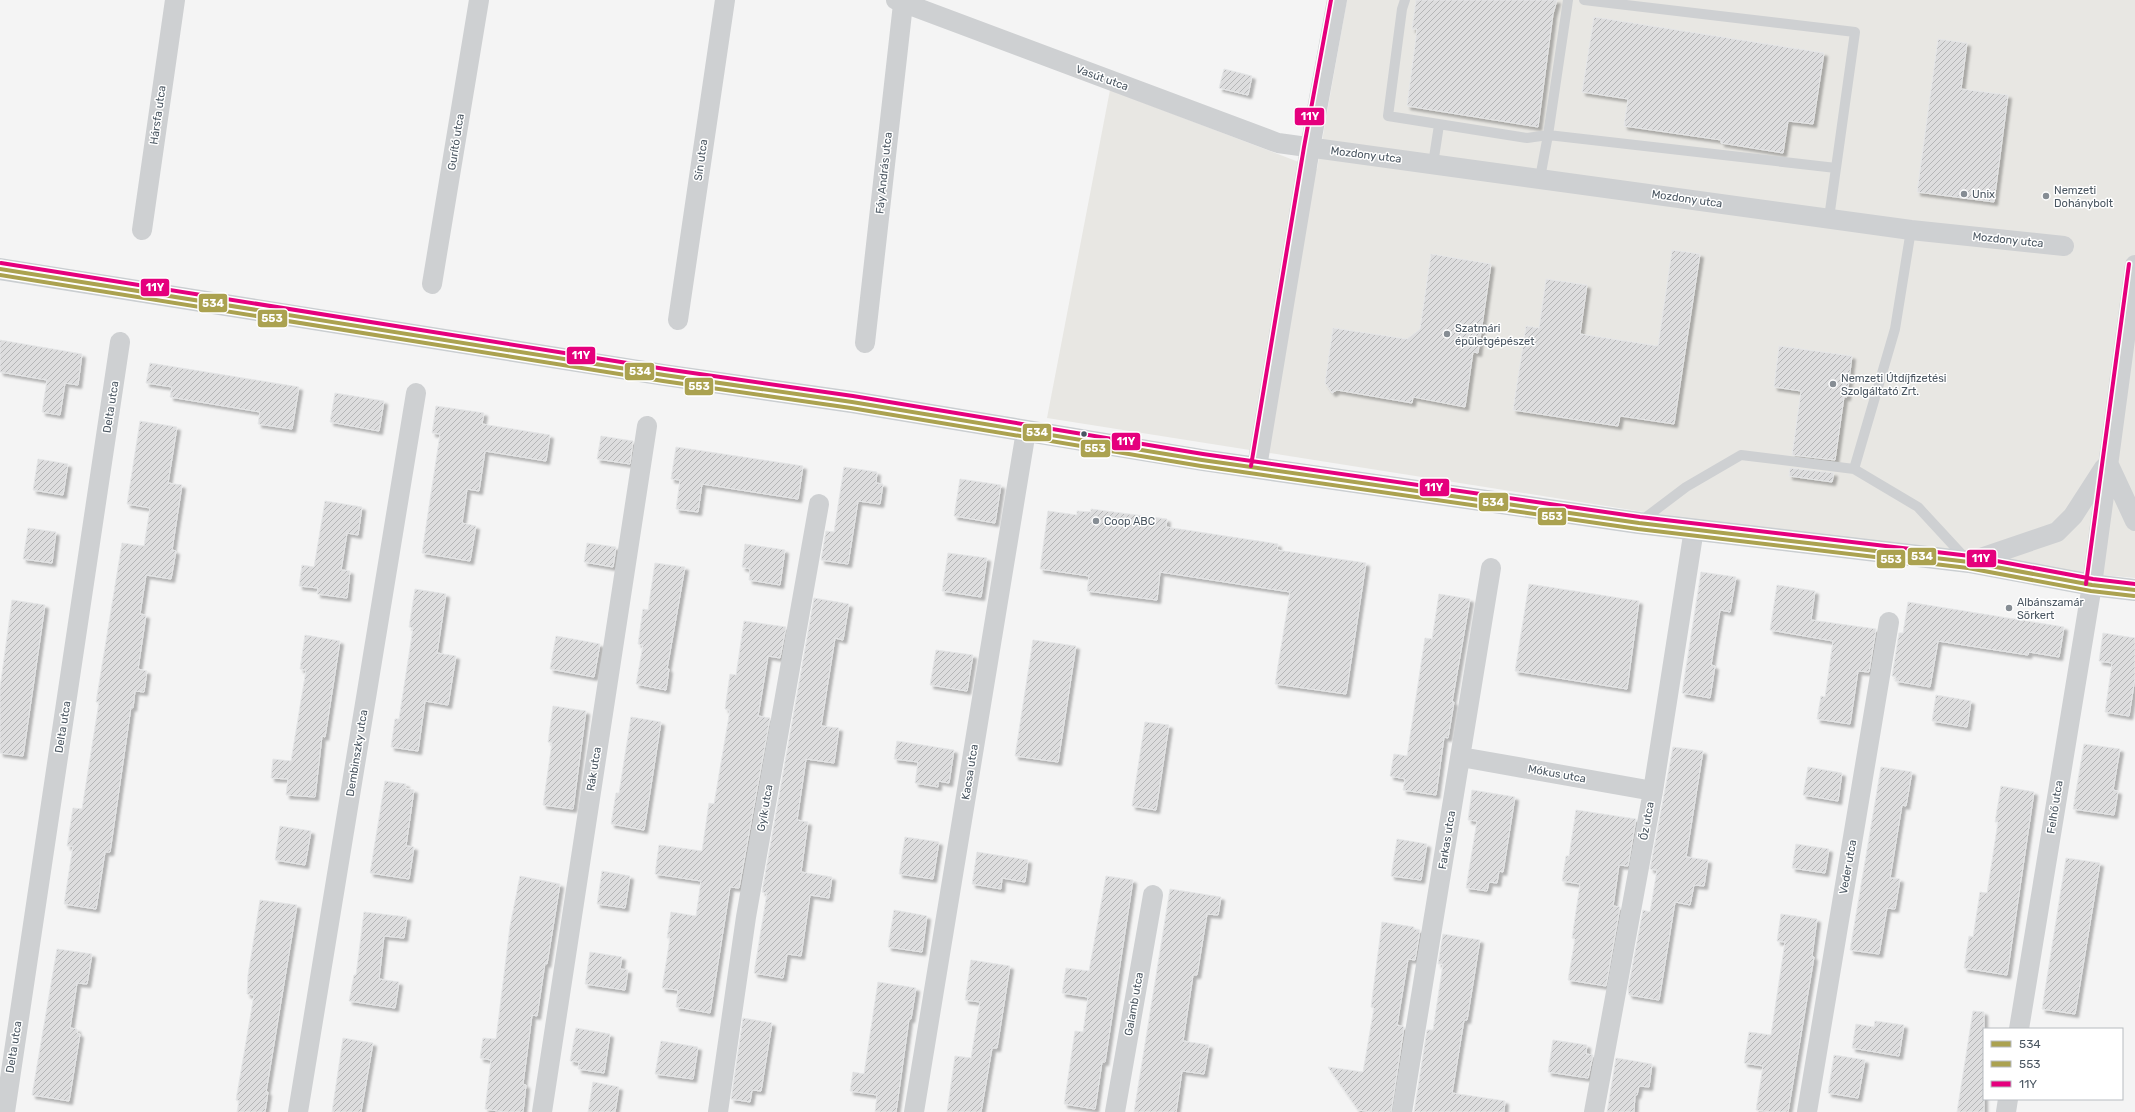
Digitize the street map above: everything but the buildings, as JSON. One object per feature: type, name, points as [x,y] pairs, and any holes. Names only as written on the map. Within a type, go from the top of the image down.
[{"type":"main road","points":[[0,269],[656,374],[852,402],[1257,467],[1639,522],[1969,562],[2092,585],[2135,590]]},
{"type":"street","name":"Hársfa utca","points":[[142,230],[175,0]]},
{"type":"street","name":"Gurító utca","points":[[432,284],[479,0]]},
{"type":"street","name":"Sín utca","points":[[678,320],[725,0]]},
{"type":"street","points":[[1257,467],[1310,148],[1338,0]]},
{"type":"street","name":"Vasút utca","points":[[900,2],[1278,143],[1310,148]]},
{"type":"street","name":"Fáy András utca","points":[[865,343],[900,2]]},
{"type":"street","name":"Mozdony utca","points":[[1310,148],[1540,178],[1911,230],[2064,246]]},
{"type":"street","name":"Felhő utca","points":[[2019,1028],[2092,585],[2108,463],[2131,320],[2135,265]]},
{"type":"street","name":"Delta utca","points":[[5,1112],[120,342]]},
{"type":"street","name":"Dembinszky utca","points":[[298,1112],[416,394]]},
{"type":"street","name":"Rák utca","points":[[542,1112],[646,426]]},
{"type":"street","name":"Kacsa utca","points":[[914,1112],[1026,431]]},
{"type":"street","points":[[2108,463],[2135,521]]},
{"type":"street","points":[[1969,562],[2057,532],[2073,516],[2108,463]]},
{"type":"street","name":"Gyík utca","points":[[718,1112],[746,917],[819,504]]},
{"type":"street","name":"Őz utca","points":[[1594,1112],[1653,791],[1694,529]]},
{"type":"street","name":"Farkas utca","points":[[1402,1112],[1491,568]]},
{"type":"street","name":"Veder utca","points":[[1807,1112],[1889,622]]},
{"type":"street","name":"Mókus utca","points":[[1461,757],[1653,791]]},
{"type":"street","name":"Galamb utca","points":[[1115,1112],[1153,895]]},
{"type":"street","points":[[2006,1112],[2008,1100]]},
{"type":"lane","points":[[1405,0],[1402,9],[1388,116],[1527,138],[1548,135],[1836,168]]},
{"type":"lane","points":[[1540,178],[1548,135],[1568,0]]},
{"type":"lane","points":[[1584,0],[1855,32],[1829,218]]},
{"type":"lane","points":[[1433,164],[1439,124]]},
{"type":"lane","points":[[1854,469],[1895,329],[1911,230]]},
{"type":"lane","points":[[1639,522],[1686,487],[1741,454],[1854,469],[1918,507],[1969,562]]},
{"type":"shaded area","points":[[1347,0],[2135,0],[2135,578],[1968,563],[1047,418],[1110,90],[1317,169]]},
{"type":"transit line","name":"11Y","points":[[1251,466],[1304,147],[1331,0]]},
{"type":"transit line","name":"11Y","points":[[1,263],[665,369],[853,396],[1203,454],[1640,517],[1970,556],[2093,579],[2135,584]]},
{"type":"transit line","name":"11Y","points":[[2086,584],[2129,264]]},
{"type":"transit line","name":"534","points":[[0,269],[664,375],[852,402],[1202,460],[1639,523],[1969,562],[2092,585],[2135,590]]},
{"type":"transit line","name":"553","points":[[0,275],[663,381],[851,408],[1201,466],[1638,529],[1968,568],[2091,591],[2134,596]]},
{"type":"place","name":"Unix","points":[[1964,194]]},
{"type":"place","name":"Nemzeti Dohánybolt","points":[[2046,196]]},
{"type":"place","name":"Szatmári épületgépészet","points":[[1447,334]]},
{"type":"place","name":"Nemzeti Útdíjfizetési Szolgáltató Zrt.","points":[[1833,384]]},
{"type":"place","name":"Coop ABC","points":[[1096,521]]},
{"type":"place","name":"Albánszamár Sörkert","points":[[2009,608]]}]
